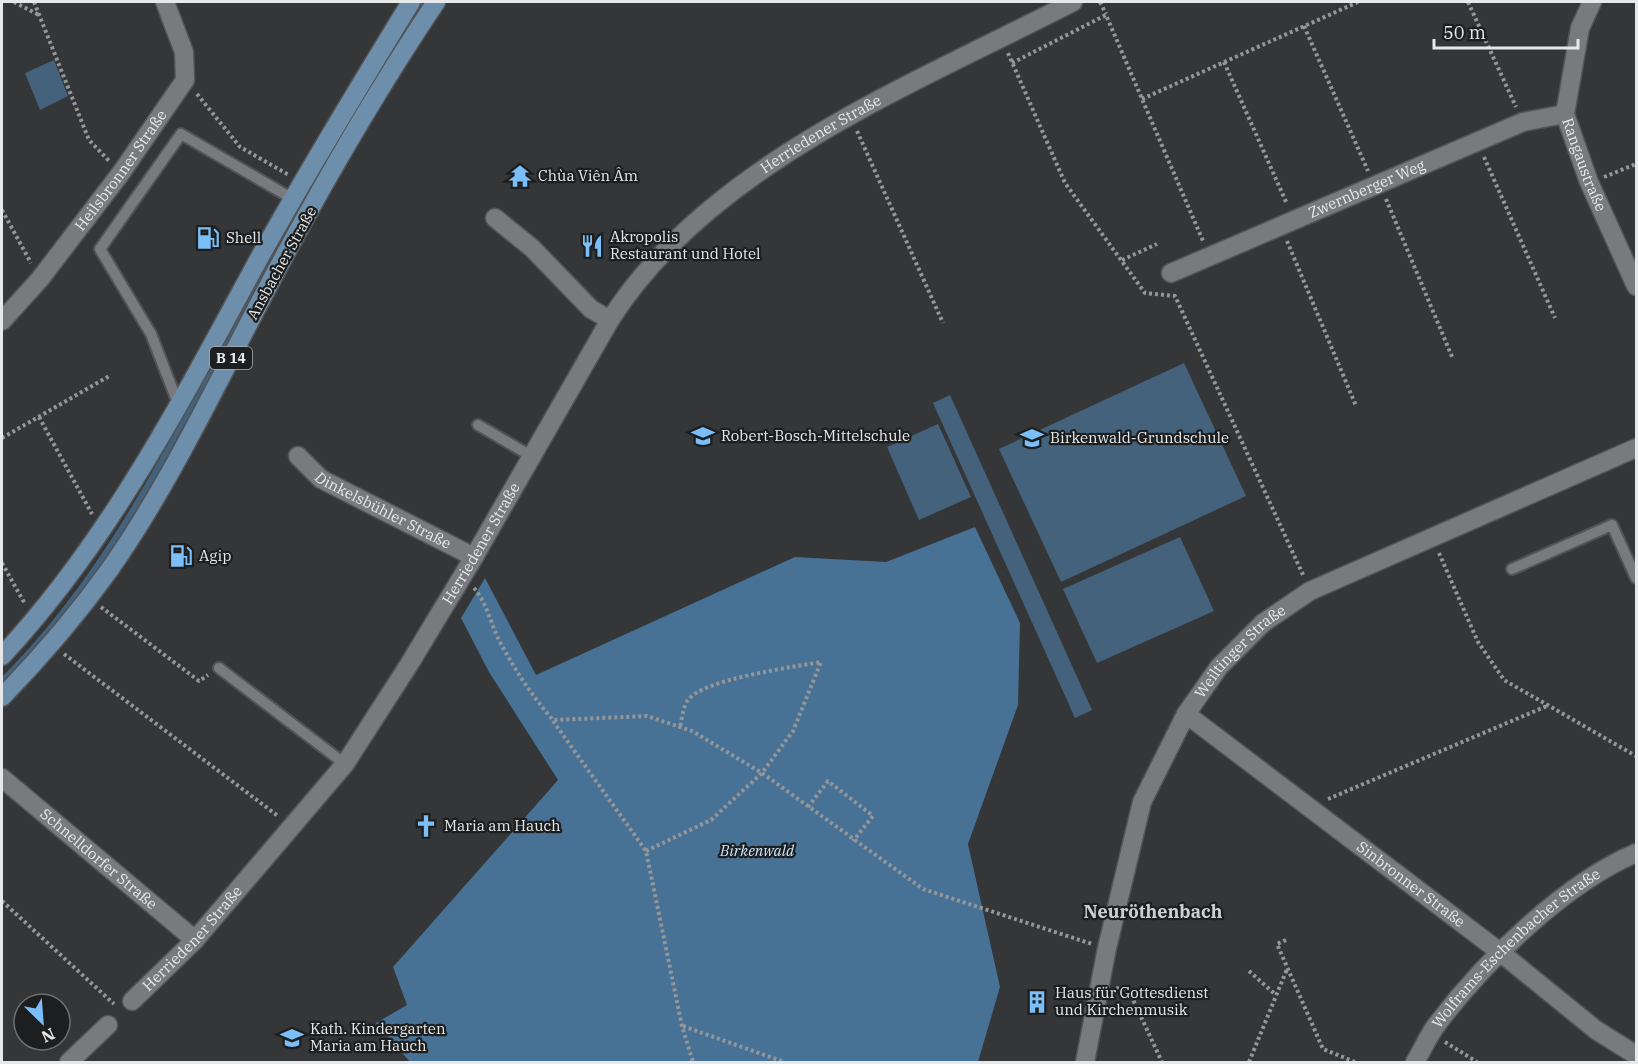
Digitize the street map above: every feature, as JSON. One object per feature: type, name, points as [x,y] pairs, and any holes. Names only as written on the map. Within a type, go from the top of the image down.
[{"type":"main road","name":"Ansbacher Straße","points":[[2,656],[34,620],[102,532],[179,406],[293,199],[411,2]]},
{"type":"main road","name":"Ansbacher Straße","points":[[2,697],[51,644],[88,598],[149,508],[290,245],[370,108],[436,2]]},
{"type":"street","points":[[165,2],[184,52],[185,80]]},
{"type":"street","name":"Herriedener Straße","points":[[127,1006],[195,939],[293,828],[345,764],[463,576],[624,297],[677,237],[714,204],[851,116],[1073,2]]},
{"type":"street","name":"Rangaustraße","points":[[1592,2],[1580,28],[1565,114],[1589,182],[1636,286]]},
{"type":"street","name":"Heilsbronner Straße","points":[[2,321],[40,279],[121,173],[185,80]]},
{"type":"street","name":"Zwernberger Weg","points":[[1170,273],[1523,122],[1565,114]]},
{"type":"street","points":[[495,218],[532,248],[591,309],[610,320]]},
{"type":"street","name":"Weiltinger Straße","points":[[1085,1062],[1107,948],[1142,802],[1186,714],[1226,660],[1263,623],[1310,591],[1636,448]]},
{"type":"street","name":"Dinkelsbühler Straße","points":[[298,456],[321,479],[474,557]]},
{"type":"street","name":"Sinbronner Straße","points":[[1186,714],[1500,952],[1596,1030],[1636,1055]]},
{"type":"street","name":"Schnelldorfer Straße","points":[[2,778],[195,939]]},
{"type":"street","name":"Wolframs-Eschenbacher Straße","points":[[1415,1062],[1432,1033],[1500,952],[1569,893],[1636,854]]},
{"type":"street","points":[[81,1058],[108,1026]]},
{"type":"lane","points":[[179,406],[151,334],[100,249],[181,134],[293,199]]},
{"type":"lane","points":[[478,425],[531,456]]},
{"type":"lane","points":[[1512,569],[1612,525],[1636,578]]},
{"type":"lane","points":[[219,668],[345,764]]},
{"type":"path","points":[[14,2],[39,15]]},
{"type":"path","points":[[34,2],[89,140],[121,173]]},
{"type":"path","points":[[1100,2],[1209,256]]},
{"type":"path","points":[[1142,99],[1358,2]]},
{"type":"path","points":[[1468,2],[1523,122]]},
{"type":"path","points":[[1012,63],[1106,15]]},
{"type":"path","points":[[1304,26],[1377,183],[1453,358]]},
{"type":"path","points":[[1002,39],[1065,183],[1145,292],[1175,296],[1310,591]]},
{"type":"path","points":[[1224,62],[1356,406]]},
{"type":"path","points":[[185,80],[240,147],[303,182]]},
{"type":"path","points":[[851,116],[943,323]]},
{"type":"path","points":[[1477,141],[1555,318]]},
{"type":"path","points":[[1589,182],[1636,164]]},
{"type":"path","points":[[2,210],[40,279]]},
{"type":"path","points":[[1122,260],[1157,244]]},
{"type":"path","points":[[2,438],[111,375]]},
{"type":"path","points":[[39,417],[102,532]]},
{"type":"path","points":[[1432,537],[1478,642],[1504,680],[1636,756]]},
{"type":"path","points":[[2,563],[34,620]]},
{"type":"path","points":[[463,576],[480,595],[500,641],[533,698],[553,720],[646,851],[682,1026],[693,1062]]},
{"type":"path","points":[[88,598],[199,681],[219,668]]},
{"type":"path","points":[[51,644],[293,828]]},
{"type":"path","points":[[646,851],[711,820],[762,773],[794,731],[821,662],[748,676],[704,688],[687,700],[680,727]]},
{"type":"path","points":[[1310,807],[1548,705]]},
{"type":"path","points":[[553,720],[647,716],[692,731],[762,773],[923,889],[1107,948]]},
{"type":"path","points":[[808,807],[828,781],[873,816],[854,841]]},
{"type":"path","points":[[2,901],[127,1006]]},
{"type":"path","points":[[1286,940],[1277,944],[1323,1049],[1355,1062]]},
{"type":"path","points":[[1249,1062],[1287,968]]},
{"type":"path","points":[[1249,971],[1276,995]]},
{"type":"path","points":[[1100,986],[1129,991],[1162,1062]]},
{"type":"path","points":[[682,1026],[784,1062]]},
{"type":"path","points":[[1432,1033],[1477,1062]]},
{"type":"shaded area","points":[[420,2],[427,2],[253,297],[137,513],[78,598],[2,685],[2,677],[41,635],[76,590],[138,495],[167,446],[289,220],[353,110]]},
{"type":"shaded area","points":[[54,60],[68,96],[40,110],[25,73]]},
{"type":"shaded area","points":[[1184,363],[1246,496],[1061,582],[999,449]]},
{"type":"shaded area","points":[[950,395],[1092,710],[1075,718],[933,403]]},
{"type":"shaded area","points":[[938,424],[971,497],[919,520],[887,447]]},
{"type":"shaded area","points":[[1180,537],[1214,611],[1097,663],[1063,589]]},
{"type":"green space","name":"Birkenwald","points":[[975,527],[1020,623],[1018,705],[968,844],[1000,987],[978,1062],[410,1062],[376,1023],[407,1005],[393,967],[558,780],[489,672],[461,618],[485,578],[536,675],[795,557],[886,562]]},
{"type":"place","name":"Chùa Viên Âm","points":[[520,176]]},
{"type":"place","name":"Shell","points":[[208,238]]},
{"type":"place","name":"Akropolis Restaurant und Hotel","points":[[592,246]]},
{"type":"place","name":"Robert-Bosch-Mittelschule","points":[[703,436]]},
{"type":"place","name":"Birkenwald-Grundschule","points":[[1032,438]]},
{"type":"place","name":"Agip","points":[[181,556]]},
{"type":"place","name":"Maria am Hauch","points":[[426,826]]},
{"type":"place","name":"Haus für Gottesdienst und Kirchenmusik","points":[[1037,1002]]},
{"type":"place","name":"Kath. Kindergarten Maria am Hauch","points":[[292,1038]]},
{"type":"district","name":"Neuröthenbach","points":[[1153,912]]}]
